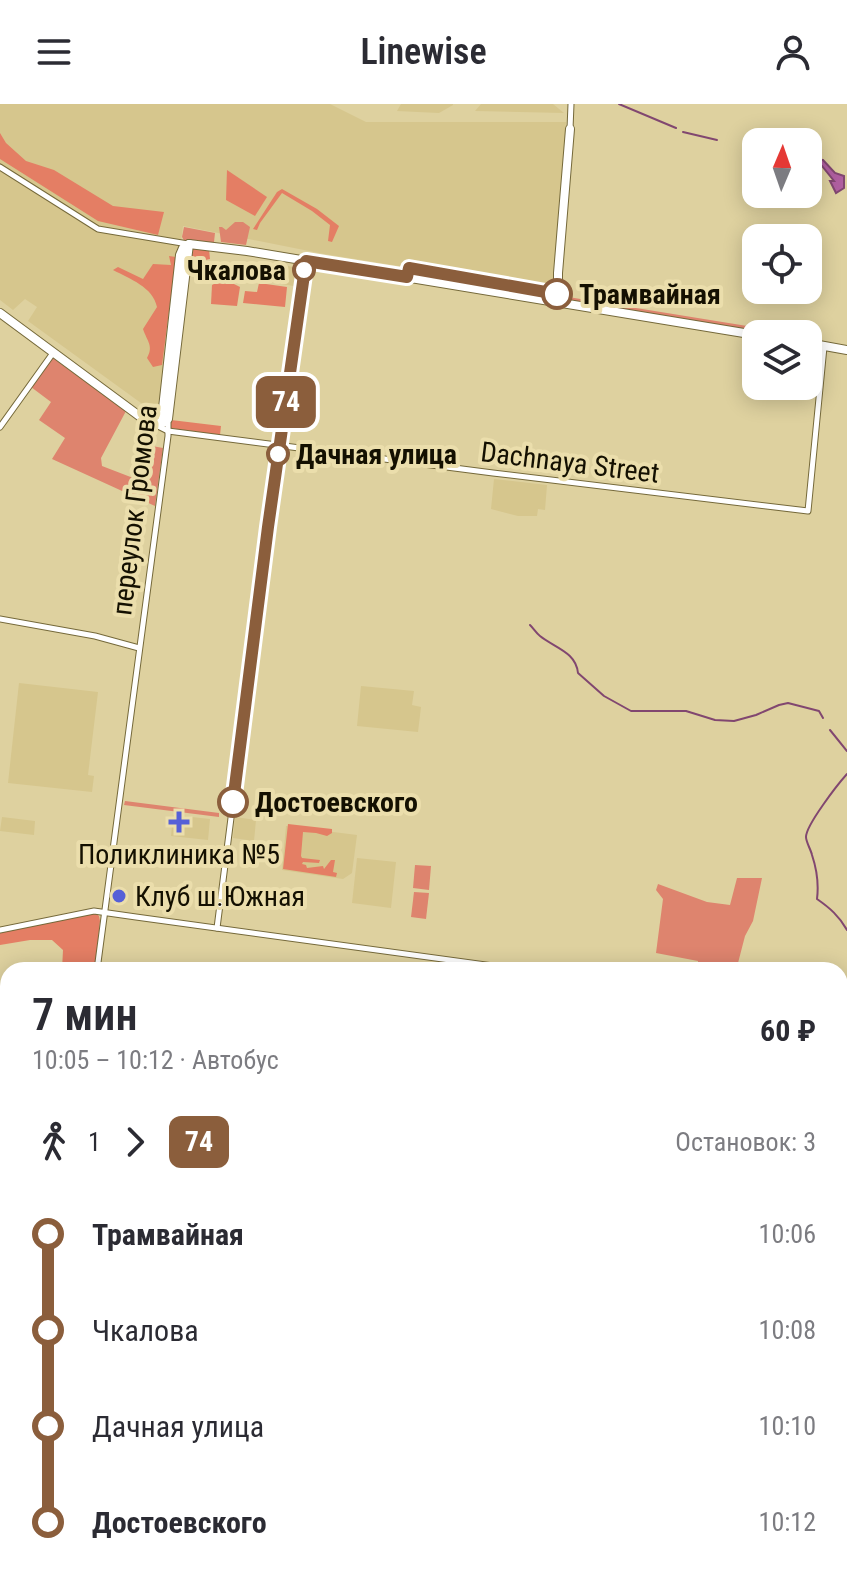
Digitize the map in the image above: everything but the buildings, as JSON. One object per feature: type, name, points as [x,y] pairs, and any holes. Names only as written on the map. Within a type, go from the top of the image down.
[{"type":"main road","points":[[558,302],[570,129]]},
{"type":"main road","points":[[189,244],[742,333]]},
{"type":"main road","name":"переулок Громова","points":[[152,421],[165,422],[189,244]]},
{"type":"main road","points":[[1,312],[152,421]]},
{"type":"main road","points":[[824,346],[847,350]]},
{"type":"street","points":[[570,129],[571,104]]},
{"type":"street","points":[[0,167],[98,229],[189,244]]},
{"type":"street","points":[[217,928],[306,261]]},
{"type":"street","name":"Dachnaya Street","points":[[280,445],[808,511],[824,346]]},
{"type":"street","points":[[0,427],[55,352]]},
{"type":"street","points":[[152,421],[280,445]]},
{"type":"street","name":"переулок Громова","points":[[98,962],[165,422]]},
{"type":"street","points":[[0,619],[95,636],[139,648]]},
{"type":"street","points":[[0,930],[80,913],[105,912],[465,962]]},
{"type":"shaded area","points":[[0,104],[330,104],[366,122],[566,122],[553,291],[324,254],[183,226],[160,404],[152,411],[28,321],[37,307],[25,299],[13,310],[0,300]]},
{"type":"shaded area","points":[[401,104],[453,105],[439,113],[397,111]]},
{"type":"shaded area","points":[[481,104],[553,104],[564,113],[475,111]]},
{"type":"shaded area","points":[[0,133],[6,143],[26,161],[54,170],[113,206],[164,212],[158,235],[98,221],[0,159]]},
{"type":"shaded area","points":[[822,160],[835,173],[844,176],[844,188],[836,193],[830,181],[834,181],[822,166]]},
{"type":"shaded area","points":[[227,170],[267,197],[255,216],[226,200]]},
{"type":"shaded area","points":[[282,189],[339,226],[332,242],[328,241],[330,225],[282,193],[257,230],[253,229]]},
{"type":"shaded area","points":[[235,222],[243,222],[250,227],[246,245],[221,242],[219,227],[226,230]]},
{"type":"shaded area","points":[[184,227],[215,233],[214,242],[185,242],[182,237]]},
{"type":"shaded area","points":[[193,248],[209,249],[210,259],[201,261],[202,271],[194,274],[189,269]]},
{"type":"shaded area","points":[[169,256],[176,257],[162,365],[153,367],[147,358],[150,347],[143,329],[157,307],[155,300],[140,284],[113,270],[118,267],[143,279],[153,264],[171,265]]},
{"type":"shaded area","points":[[273,264],[301,268],[299,287],[271,282]]},
{"type":"shaded area","points":[[412,272],[555,295],[554,298],[411,275]]},
{"type":"shaded area","points":[[224,279],[240,287],[237,306],[211,304],[212,285]]},
{"type":"shaded area","points":[[259,283],[287,287],[285,307],[243,303],[245,291],[257,292]]},
{"type":"shaded area","points":[[562,296],[742,325],[742,329],[562,299]]},
{"type":"shaded area","points":[[53,358],[126,411],[101,458],[102,466],[141,481],[152,446],[163,448],[155,506],[52,459],[65,438],[39,420],[51,402],[31,387]]},
{"type":"shaded area","points":[[171,420],[221,426],[220,435],[170,428]]},
{"type":"shaded area","points":[[494,479],[547,485],[545,510],[538,509],[537,516],[518,516],[491,509]]},
{"type":"shaded area","points":[[19,683],[98,692],[88,775],[94,776],[92,792],[8,783]]},
{"type":"shaded area","points":[[361,686],[414,691],[412,705],[421,707],[418,732],[357,726]]},
{"type":"shaded area","points":[[125,801],[219,813],[219,817],[124,805]]},
{"type":"shaded area","points":[[173,815],[210,819],[208,840],[171,836]]},
{"type":"shaded area","points":[[2,817],[35,821],[34,835],[0,831]]},
{"type":"shaded area","points":[[235,817],[256,820],[254,841],[233,838]]},
{"type":"shaded area","points":[[288,824],[332,829],[327,836],[303,832],[301,856],[320,860],[319,863],[303,862],[307,868],[323,866],[324,869],[331,860],[335,860],[333,872],[337,873],[336,877],[283,869]]},
{"type":"shaded area","points":[[286,826],[357,835],[352,873],[343,879],[282,870]]},
{"type":"shaded area","points":[[357,858],[396,862],[391,908],[352,903]]},
{"type":"shaded area","points":[[415,865],[431,866],[429,890],[413,888]]},
{"type":"shaded area","points":[[737,878],[762,878],[753,921],[745,936],[738,962],[698,962],[656,953],[663,899],[656,890],[658,884],[707,902],[730,905]]},
{"type":"shaded area","points":[[414,892],[429,893],[426,919],[411,917]]},
{"type":"shaded area","points":[[95,913],[100,921],[96,962],[62,962],[63,950],[52,940],[0,945],[0,932]]},
{"type":"waterway","points":[[619,104],[676,128]]},
{"type":"waterway","points":[[683,132],[717,140]]},
{"type":"waterway","points":[[530,625],[540,636],[569,655],[578,673],[604,696],[631,711],[686,711],[715,720],[734,721],[788,703],[819,711],[823,718]]},
{"type":"waterway","points":[[830,730],[847,751]]},
{"type":"waterway","points":[[847,774],[817,814],[806,837],[816,871],[817,899],[834,913],[847,930]]},
{"type":"bus line","name":"74","points":[[233,802],[306,261],[407,277],[409,268],[557,294]]},
{"type":"place","name":"Чкалова","points":[[304,270]]},
{"type":"place","name":"Трамвайная","points":[[557,294]]},
{"type":"place","name":"Дачная улица","points":[[278,454]]},
{"type":"place","name":"Достоевского","points":[[233,802]]},
{"type":"place","name":"Поликлиника №5","points":[[179,822]]},
{"type":"place","name":"Клуб ш.Южная","points":[[119,896]]}]
